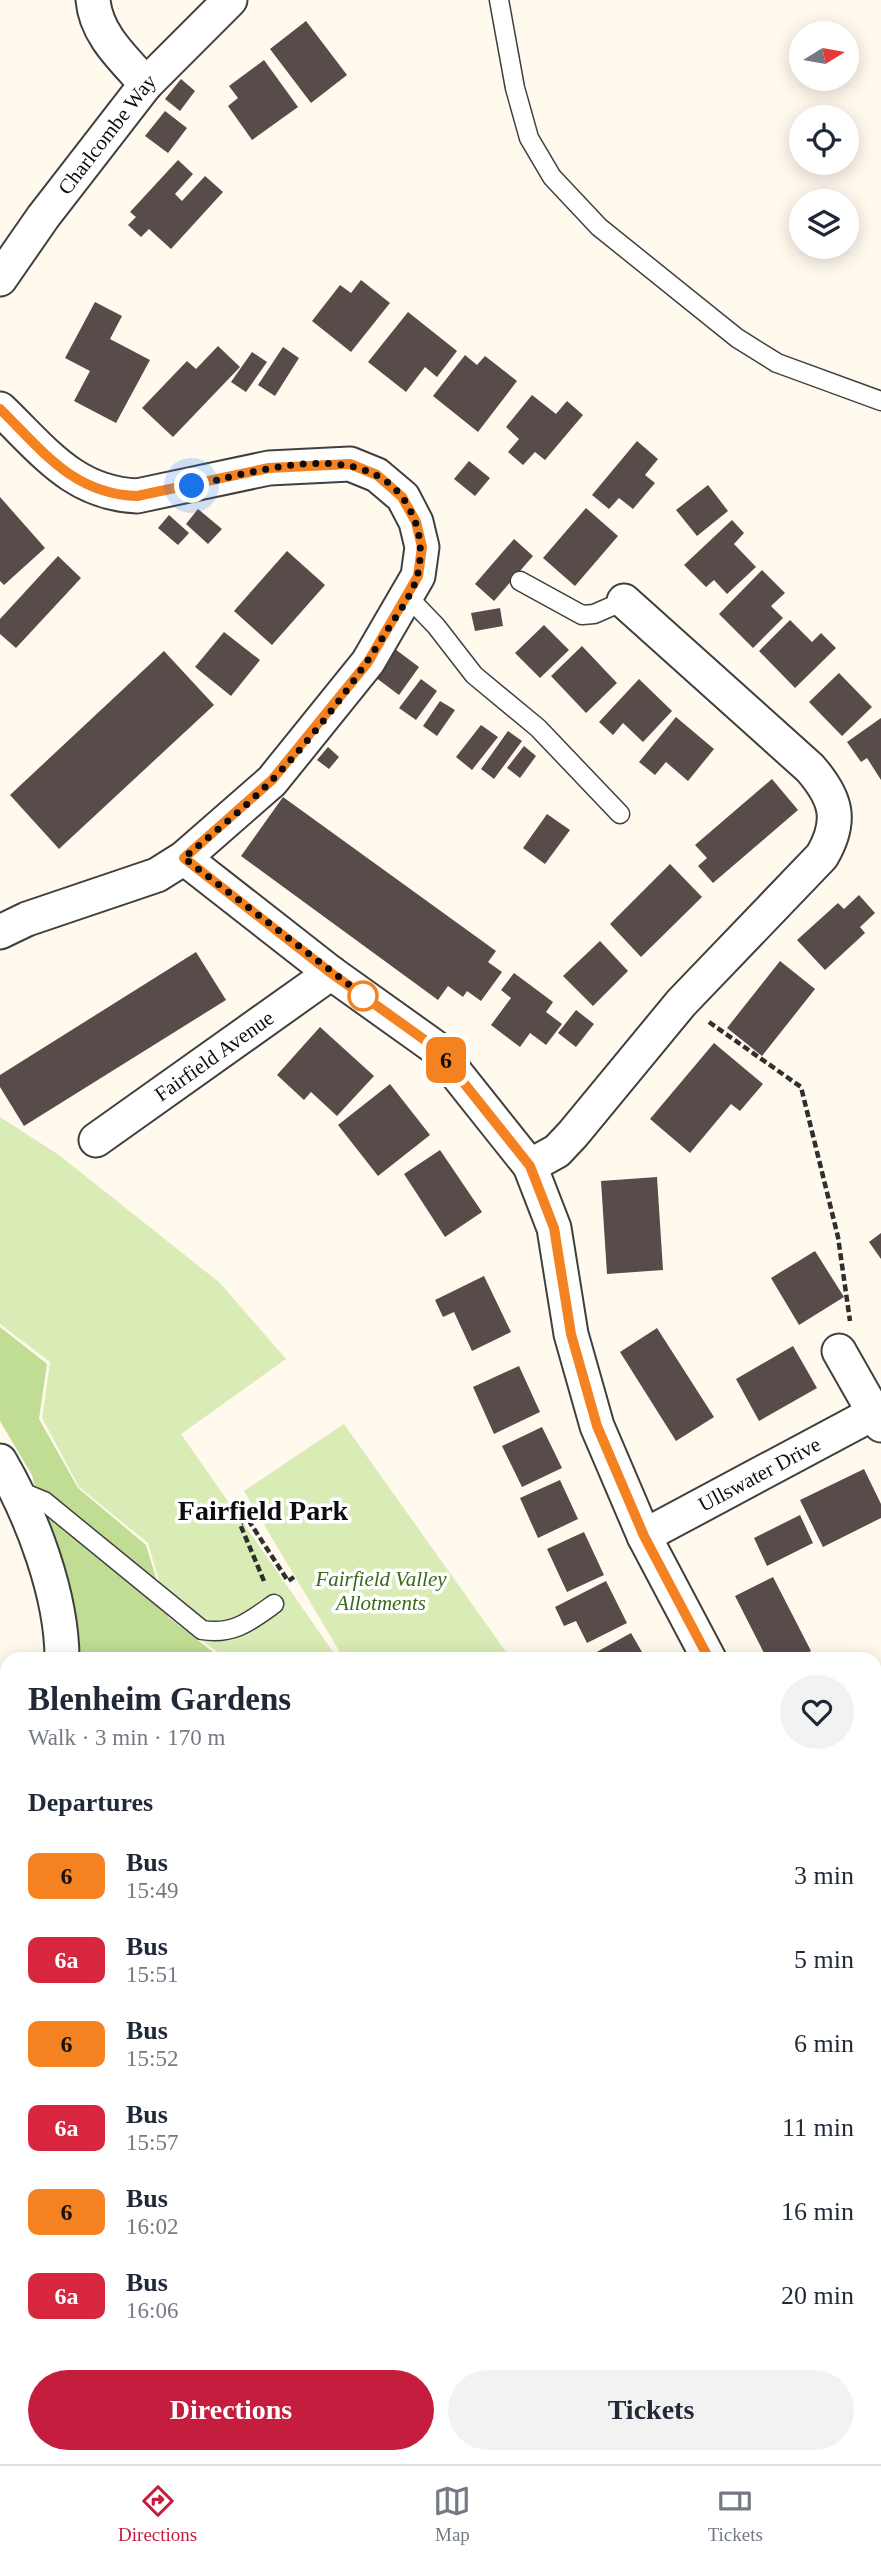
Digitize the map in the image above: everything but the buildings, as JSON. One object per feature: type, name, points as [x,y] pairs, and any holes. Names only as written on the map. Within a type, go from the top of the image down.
[{"type":"street","points":[[93,0],[94,10],[107,40],[146,84]]},
{"type":"street","name":"Charlcombe Way","points":[[0,279],[43,218],[146,84],[230,0]]},
{"type":"street","points":[[0,409],[63,470],[94,490],[117,495],[137,496],[269,468],[350,464],[377,475],[402,497],[416,522],[422,547],[418,576],[368,662],[272,780],[184,858],[157,875],[27,919],[0,932]]},
{"type":"street","points":[[530,1166],[557,1151],[681,1003],[821,856],[833,832],[834,806],[829,792],[810,768],[624,601]]},
{"type":"street","points":[[184,858],[331,973],[436,1048],[530,1166],[554,1228],[571,1334],[597,1426],[644,1536],[705,1652]]},
{"type":"street","name":"Fairfield Avenue","points":[[96,1139],[331,973]]},
{"type":"street","name":"Ullswater Drive","points":[[644,1536],[878,1419],[839,1351]]},
{"type":"street","points":[[0,1461],[17,1490],[47,1570],[62,1652]]},
{"type":"lane","points":[[499,0],[515,88],[529,138],[552,177],[599,227],[737,338],[777,363],[881,401]]},
{"type":"lane","points":[[520,580],[582,615],[594,614],[624,601]]},
{"type":"lane","points":[[408,597],[474,675],[538,728],[620,814]]},
{"type":"lane","points":[[17,1490],[44,1502],[202,1630],[221,1633],[241,1628],[274,1604]]},
{"type":"path","points":[[681,1003],[801,1087],[838,1237],[850,1321],[839,1351]]},
{"type":"path","points":[[274,1604],[240,1524],[247,1518],[288,1581],[293,1577]]},
{"type":"green space","points":[[0,1117],[59,1155],[220,1283],[286,1359],[181,1434],[333,1652],[218,1652],[169,1616],[148,1543],[79,1487],[42,1418],[50,1362],[0,1324]]},
{"type":"green space","points":[[0,1327],[47,1364],[39,1419],[78,1488],[146,1545],[168,1617],[213,1652],[75,1652],[60,1579],[32,1475],[0,1421]]},
{"type":"green space","name":"Fairfield Valley Allotments","points":[[344,1424],[506,1652],[340,1652],[244,1491]]},
{"type":"bus line","name":"6","points":[[0,409],[63,470],[94,490],[137,496],[269,468],[350,464],[377,475],[402,497],[416,522],[422,547],[418,576],[408,597],[368,662],[272,780],[184,858],[331,973],[436,1048],[530,1166],[554,1228],[571,1334],[597,1426],[644,1536],[705,1652]]},
{"type":"district","name":"Fairfield Park","points":[[263,1510]]},
{"type":"route","points":[[192,486],[269,468],[350,464],[377,475],[402,497],[416,522],[422,547],[418,576],[368,662],[272,780],[184,858],[373,1003],[363,996]]}]
